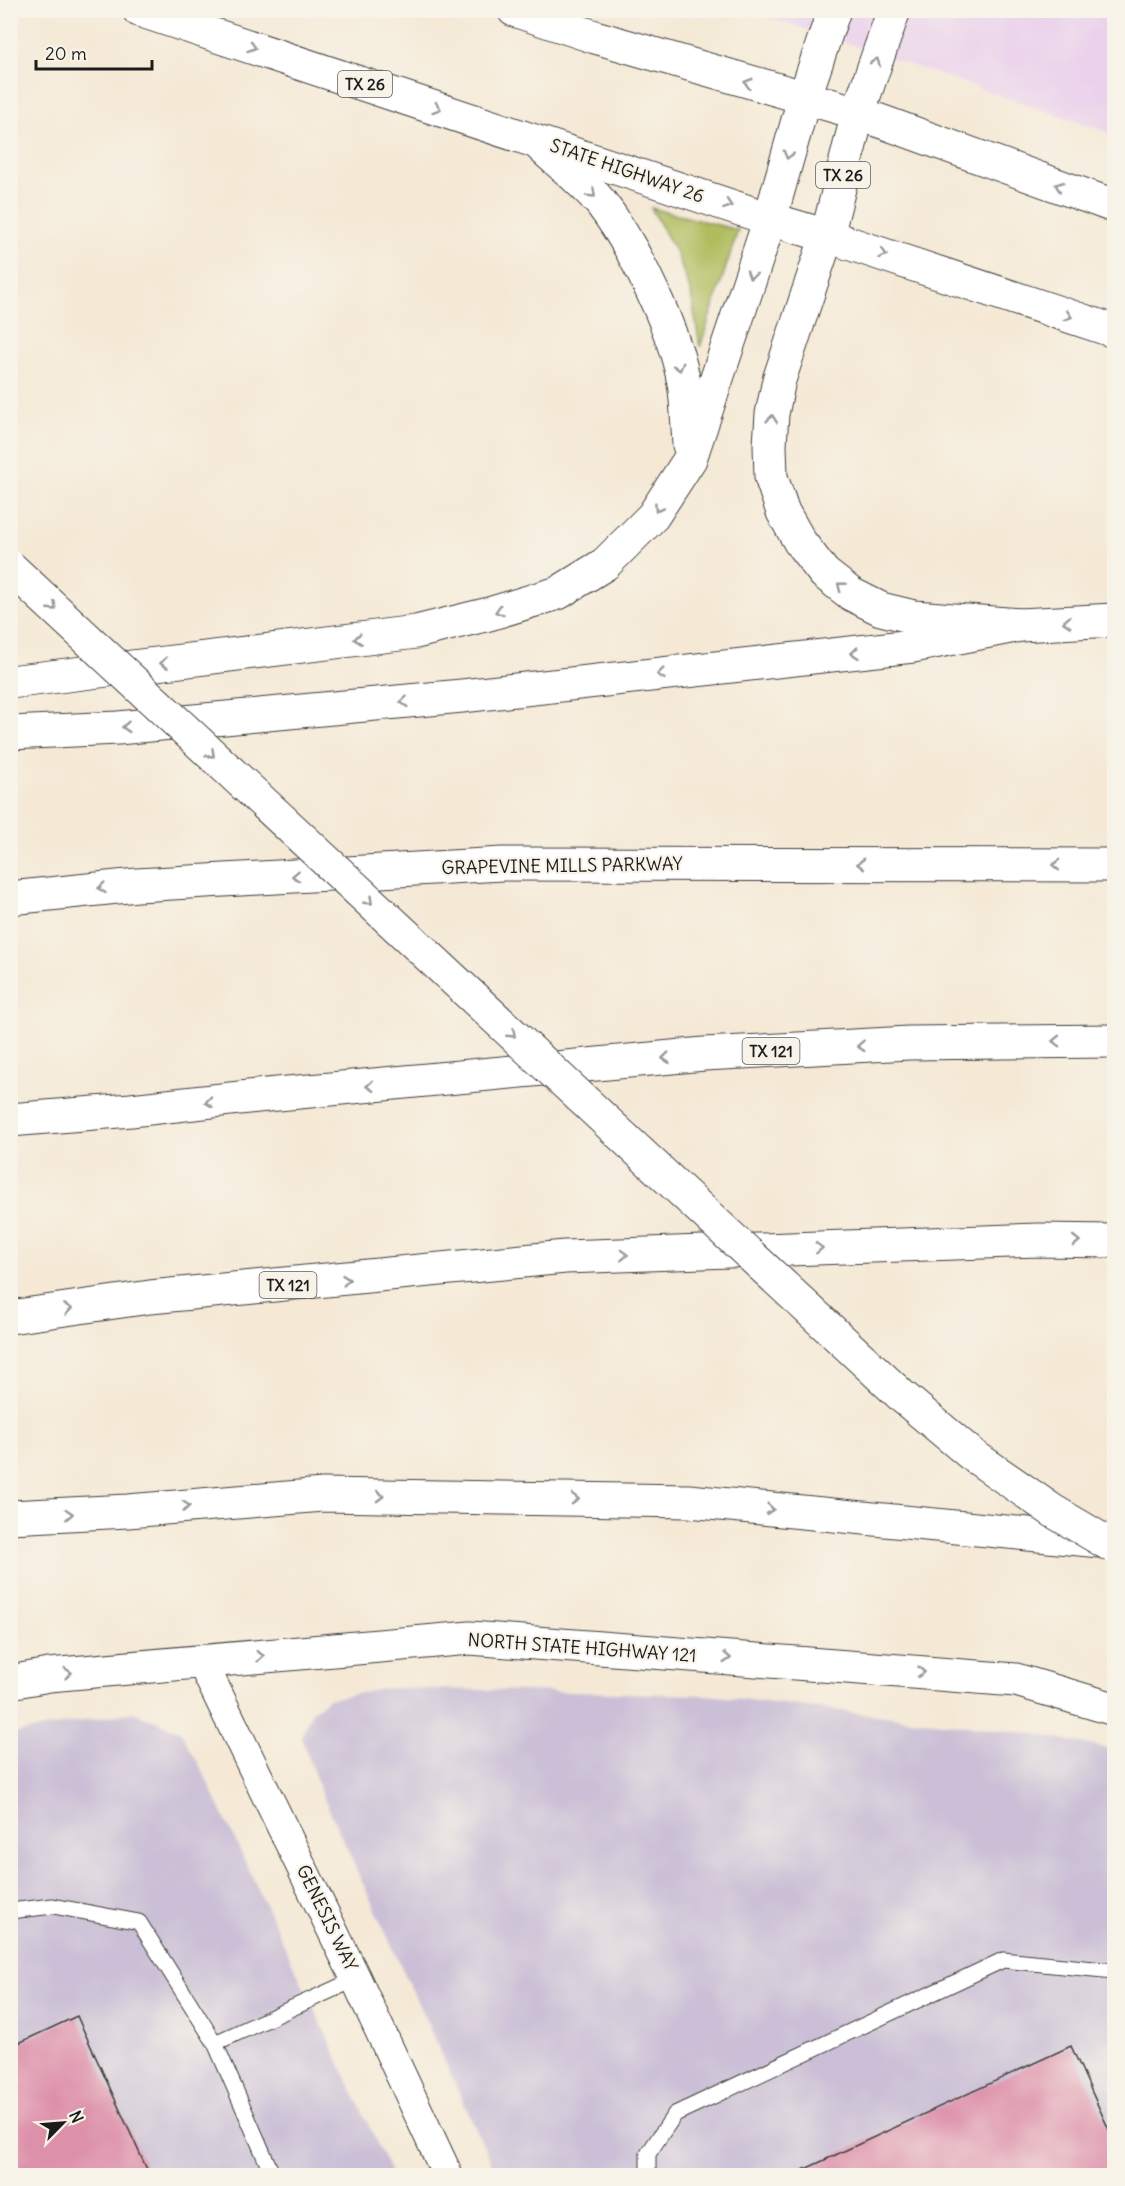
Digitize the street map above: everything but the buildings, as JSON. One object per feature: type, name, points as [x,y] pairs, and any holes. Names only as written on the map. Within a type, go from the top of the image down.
[{"type":"main road","name":"STATE HIGHWAY 26","points":[[139,10],[1114,331]]},
{"type":"main road","points":[[514,10],[804,99],[858,113],[1114,206]]},
{"type":"main road","points":[[10,682],[416,632],[489,614],[558,593],[605,564],[653,516],[690,459],[770,219],[804,99],[834,10]]},
{"type":"main road","points":[[858,113],[894,10]]},
{"type":"main road","name":"TX 26","points":[[827,236],[858,113]]},
{"type":"main road","points":[[534,140],[600,202],[628,246],[651,290],[671,339],[685,389],[690,459]]},
{"type":"main road","points":[[827,236],[779,380],[772,414],[771,477],[783,512],[800,542],[824,573],[851,594],[881,609],[914,617],[1020,625],[1114,620]]},
{"type":"main road","points":[[10,567],[903,1397],[971,1454],[1053,1511],[1114,1547]]},
{"type":"main road","points":[[10,733],[118,728],[474,695],[913,646],[1020,625]]},
{"type":"main road","name":"GRAPEVINE MILLS PARKWAY","points":[[10,898],[137,885],[502,864],[1114,865]]},
{"type":"main road","name":"TX 121","points":[[10,1120],[704,1054],[909,1043],[1114,1041]]},
{"type":"main road","name":"TX 121","points":[[10,1317],[150,1297],[565,1257],[1026,1240],[1114,1241]]},
{"type":"main road","points":[[10,1517],[128,1511],[322,1495],[689,1502],[1114,1542]]},
{"type":"main road","name":"NORTH STATE HIGHWAY 121","points":[[10,1682],[49,1675],[470,1638],[1016,1680],[1114,1709]]},
{"type":"street","name":"GENESIS WAY","points":[[202,1662],[356,1978],[448,2175]]},
{"type":"lane","points":[[10,1911],[53,1906],[139,1922],[215,2043],[273,2175]]},
{"type":"lane","points":[[648,2175],[648,2154],[675,2114],[1003,1959],[1114,1971]]},
{"type":"lane","points":[[215,2043],[356,1978]]},
{"type":"shaded area","points":[[750,11],[1114,11],[1114,134],[761,14]]},
{"type":"shaded area","points":[[389,1688],[708,1695],[1036,1734],[1114,1750],[1114,2175],[497,2175],[320,1790],[301,1737],[312,1711],[328,1699]]},
{"type":"shaded area","points":[[134,1712],[181,1732],[205,1776],[392,2175],[11,2176],[11,1734]]},
{"type":"green space","points":[[651,208],[738,230],[700,347],[691,293],[676,252]]}]
